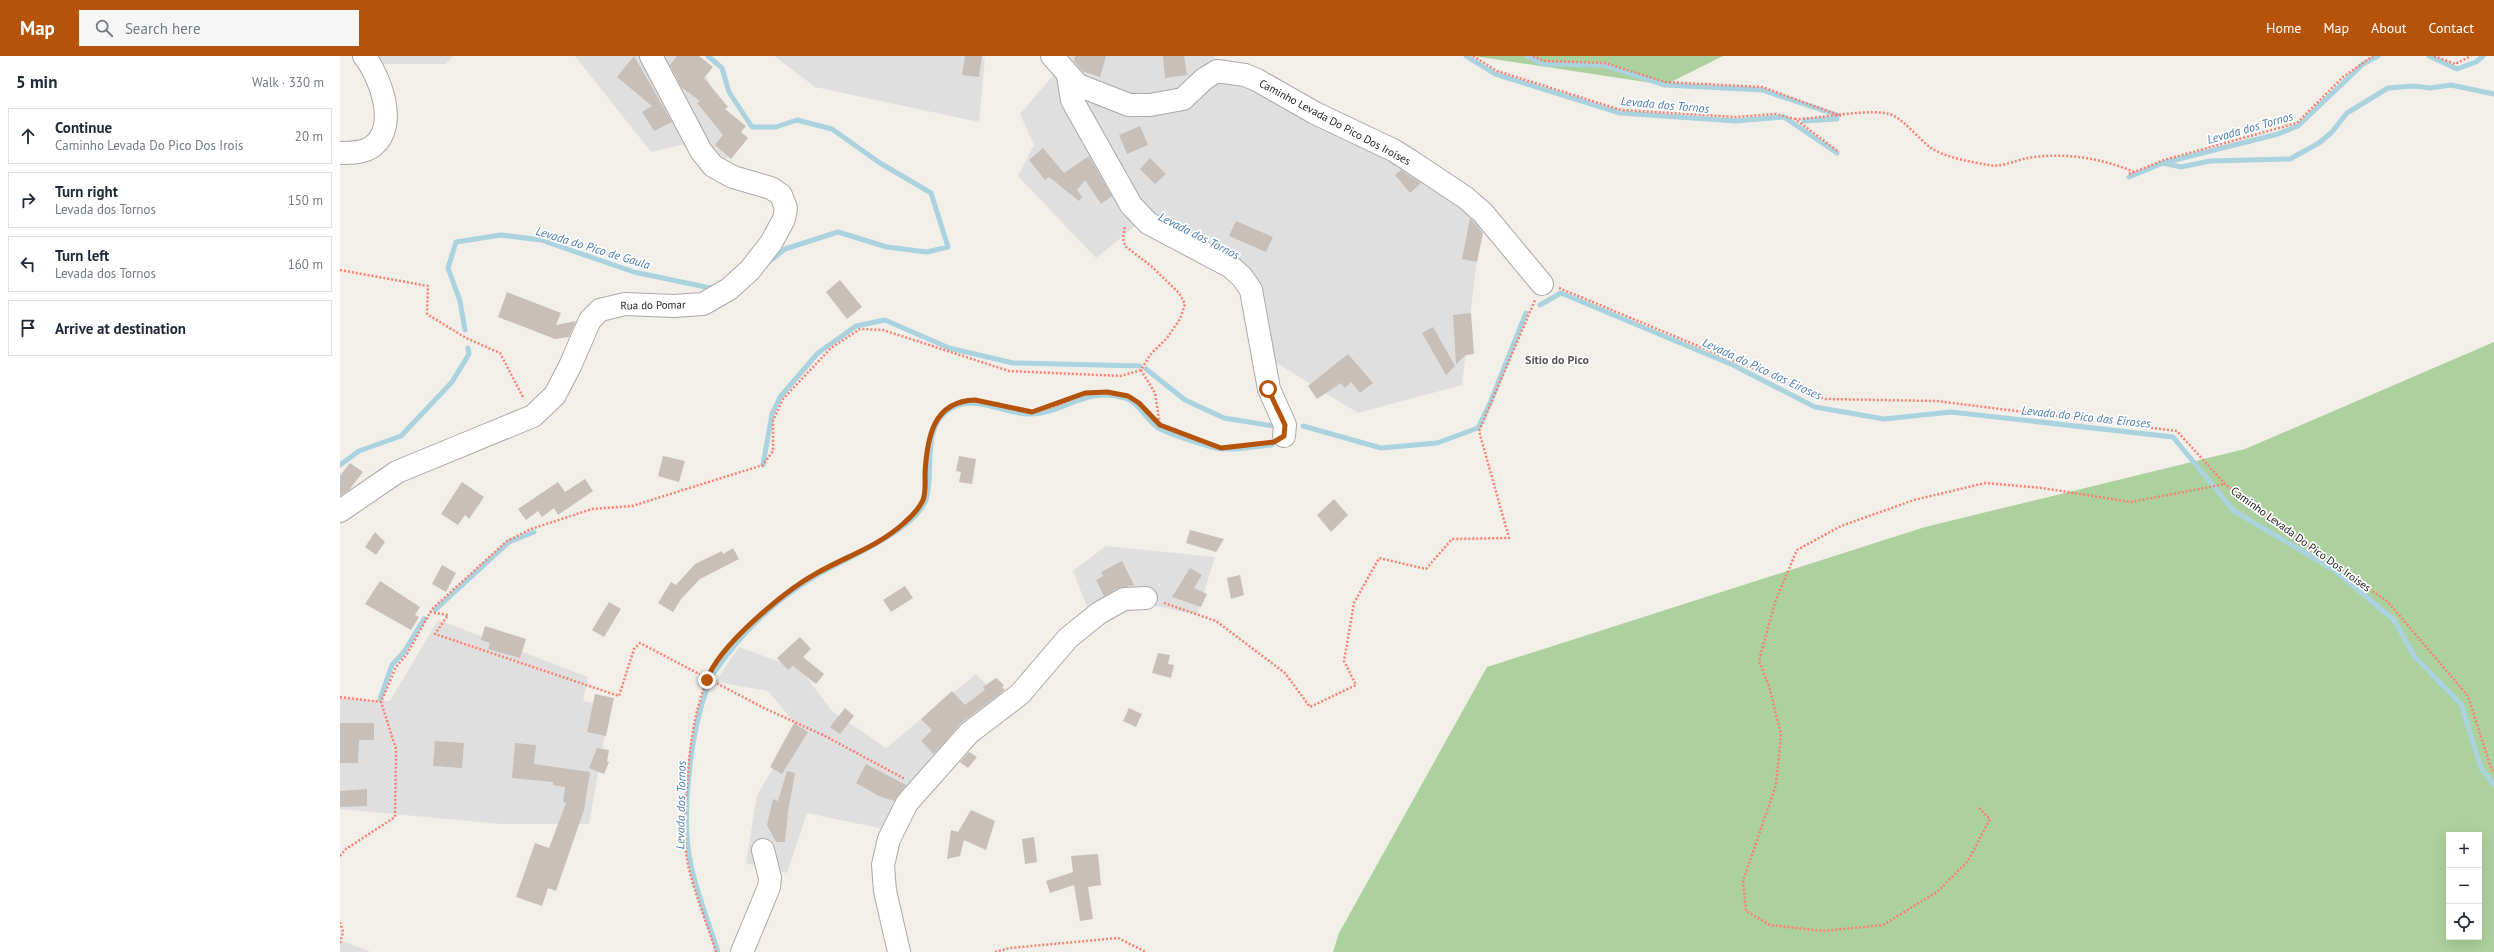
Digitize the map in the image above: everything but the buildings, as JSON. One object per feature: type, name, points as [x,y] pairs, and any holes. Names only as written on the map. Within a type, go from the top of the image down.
[{"type":"street","points":[[340,153],[357,153],[373,146],[383,132],[386,113],[382,90],[372,66],[364,56]]},
{"type":"street","name":"Rua do Pomar","points":[[340,511],[397,472],[532,416],[554,395],[570,366],[590,320],[600,310],[625,304],[674,306],[703,304],[729,289],[750,270],[771,243],[784,219],[786,208],[781,195],[771,188],[733,177],[713,166],[700,151],[651,56]]},
{"type":"street","name":"Caminho Levada Do Pico Dos Iroises","points":[[1052,56],[1068,76],[1078,85],[1128,105],[1150,105],[1183,99],[1204,79],[1217,71],[1245,76],[1257,80],[1315,113],[1393,150],[1466,198],[1483,213],[1542,284]]},
{"type":"street","points":[[1068,76],[1072,100],[1131,204],[1148,223],[1232,267],[1242,277],[1251,290],[1268,389],[1285,425],[1284,436]]},
{"type":"street","points":[[899,952],[885,891],[883,865],[889,838],[896,822],[919,787],[969,733],[1020,694],[1068,638],[1099,613],[1124,599],[1146,598]]},
{"type":"street","points":[[742,952],[769,887],[770,878],[763,850]]},
{"type":"path","points":[[1473,56],[1497,71],[1621,110],[1736,117],[1776,114],[1795,119],[1842,116],[1874,111],[1892,115],[1932,149],[1957,158],[1991,166],[2029,158],[2056,156],[2113,163],[2134,172]]},
{"type":"path","points":[[1533,56],[1544,61],[1605,63],[1665,82],[1762,87],[1838,112],[1842,116]]},
{"type":"path","points":[[2129,174],[2164,160],[2297,123],[2343,78],[2373,56]]},
{"type":"path","points":[[2434,56],[2455,64],[2471,56]]},
{"type":"path","points":[[1795,119],[1839,152]]},
{"type":"path","points":[[340,856],[346,849],[395,817],[396,749],[381,702],[396,667],[407,654],[430,612],[507,541],[531,529],[592,509],[632,506],[763,466],[773,451],[773,421],[783,399],[831,348],[860,329],[883,330],[1010,371],[1121,376],[1140,370],[1150,355],[1167,338],[1180,319],[1185,304],[1179,293],[1151,266],[1125,246],[1123,238]]},
{"type":"path","points":[[340,270],[428,286],[427,314],[466,338],[500,353],[532,416]]},
{"type":"path","points":[[1146,598],[1216,621],[1285,673],[1310,707],[1356,685],[1344,661],[1354,603],[1379,558],[1426,569],[1452,539],[1509,538],[1479,431],[1542,284]]},
{"type":"path","name":"Caminho Levada Do Pico Dos Iroises","points":[[1542,284],[1567,289],[1825,399],[1937,401],[2177,431],[2225,484],[2269,518],[2388,602],[2468,696],[2491,768],[2494,772]]},
{"type":"path","points":[[1140,370],[1155,393],[1160,425]]},
{"type":"path","points":[[716,952],[692,879],[685,846],[688,760],[701,697],[708,677],[727,648],[740,634],[783,598],[816,573],[891,533],[911,516],[924,497],[926,460],[933,427],[942,412],[949,407],[965,401],[975,400],[1032,412],[1085,393],[1107,392],[1128,396],[1139,403],[1160,425],[1221,448],[1274,442],[1284,436]]},
{"type":"path","points":[[1979,808],[1990,819],[1968,861],[1937,892],[1883,925],[1823,931],[1770,925],[1746,911],[1743,881],[1776,785],[1781,734],[1769,686],[1759,661],[1775,602],[1797,550],[1841,526],[1914,500],[1985,483],[2042,488],[2131,502],[2225,484]]},
{"type":"path","points":[[430,612],[448,615],[435,634],[619,696],[634,649],[640,643],[708,677],[764,708],[825,736],[919,787]]},
{"type":"path","points":[[340,697],[381,702]]},
{"type":"path","points":[[340,922],[343,932],[340,943]]},
{"type":"path","points":[[995,952],[1010,948],[1118,938],[1146,952]]},
{"type":"shaded area","points":[[359,56],[453,56],[446,64],[370,64]]},
{"type":"shaded area","points":[[575,56],[695,56],[739,137],[721,168],[690,143],[651,152]]},
{"type":"shaded area","points":[[774,56],[982,56],[985,59],[979,122],[815,87]]},
{"type":"shaded area","points":[[1070,56],[1213,56],[1223,66],[1402,159],[1481,225],[1462,385],[1358,413],[1260,353],[1238,274],[1139,223],[1096,258],[1018,176],[1034,145],[1020,114]]},
{"type":"shaded area","points":[[1106,546],[1215,557],[1197,614],[1117,599],[1090,615],[1073,571]]},
{"type":"shaded area","points":[[438,620],[588,677],[583,701],[610,706],[589,824],[501,824],[340,809],[340,698],[390,701]]},
{"type":"shaded area","points":[[739,647],[801,670],[832,711],[886,748],[976,674],[1007,706],[927,787],[898,832],[807,813],[787,873],[746,863],[757,795],[798,727],[768,691],[715,682]]},
{"type":"shaded area","points":[[340,940],[371,952],[340,952]]},
{"type":"green space","points":[[1474,56],[1723,56],[1665,85]]},
{"type":"green space","points":[[2494,342],[2494,952],[1333,952],[1339,933],[1487,667],[1925,527],[2245,449]]},
{"type":"waterway","name":"Levada do Pico de Gaula","points":[[708,56],[722,68],[729,92],[752,127],[776,127],[797,120],[832,129],[880,163],[931,193],[948,247],[927,252],[887,247],[838,232],[785,249],[766,264]]},
{"type":"waterway","name":"Levada dos Tornos","points":[[1466,56],[1495,74],[1620,113],[1736,121],[1784,117],[1837,153]]},
{"type":"waterway","name":"Levada do Pico de Gaula","points":[[1527,56],[1543,64],[1604,65],[1665,85],[1762,90],[1837,115]]},
{"type":"waterway","name":"Levada dos Tornos","points":[[2129,177],[2163,163],[2278,134],[2298,126],[2363,64],[2378,56]]},
{"type":"waterway","name":"Levada dos Tornos","points":[[2429,56],[2457,69],[2476,62],[2483,56]]},
{"type":"waterway","name":"Levada do Pico de Gaula","points":[[2163,163],[2181,167],[2210,161],[2290,159],[2319,143],[2332,132],[2347,113],[2388,88],[2413,86],[2430,88],[2451,85],[2494,94]]},
{"type":"waterway","name":"Levada do Pico de Gaula","points":[[1804,121],[1837,119]]},
{"type":"waterway","name":"Levada do Pico de Gaula","points":[[465,330],[460,301],[448,268],[456,242],[501,235],[541,240],[634,272],[715,289]]},
{"type":"waterway","name":"Levada do Pico das Eiroses","points":[[1540,305],[1561,293],[1733,365],[1815,407],[1884,419],[1951,412],[2173,437],[2234,511],[2334,570],[2394,620],[2414,656],[2461,704],[2481,768],[2494,785]]},
{"type":"waterway","name":"Levada do Pico das Eiroses","points":[[1303,426],[1381,448],[1437,443],[1478,428],[1490,403],[1526,313]]},
{"type":"waterway","name":"Levada do Pico das Eiroses","points":[[763,465],[772,414],[780,397],[818,353],[856,326],[885,320],[949,348],[1013,363],[1140,366]]},
{"type":"waterway","name":"Levada do Pico de Gaula","points":[[340,465],[359,451],[401,436],[452,382],[469,354],[468,348]]},
{"type":"waterway","name":"Levada do Pico das Eiroses","points":[[1146,369],[1185,400],[1224,418],[1280,427]]},
{"type":"waterway","name":"Levada dos Tornos","points":[[713,674],[747,631],[787,595],[817,575],[882,541],[905,525],[916,515],[926,500],[930,451],[935,427],[941,417],[950,409],[959,405],[969,403],[979,404],[1031,414],[1043,413],[1098,395],[1111,395],[1130,400],[1157,427],[1200,443],[1222,449],[1272,445]]},
{"type":"waterway","name":"Levada do Pico das Eiroses","points":[[435,610],[509,542],[534,532]]},
{"type":"waterway","name":"Levada do Pico das Eiroses","points":[[380,699],[392,665],[404,652],[424,619]]},
{"type":"waterway","name":"Levada dos Tornos","points":[[710,681],[697,722],[693,746],[689,772],[687,822],[691,865],[718,952]]},
{"type":"district","name":"Sítio do Pico","points":[[1557,360]]},
{"type":"route","points":[[707,680],[727,648],[749,624],[816,573],[878,541],[904,524],[923,501],[926,460],[933,427],[942,412],[956,403],[975,400],[1018,411],[1032,412],[1085,393],[1107,392],[1128,396],[1139,403],[1160,425],[1221,448],[1274,442],[1284,436],[1285,425],[1281,413],[1268,389]]}]
